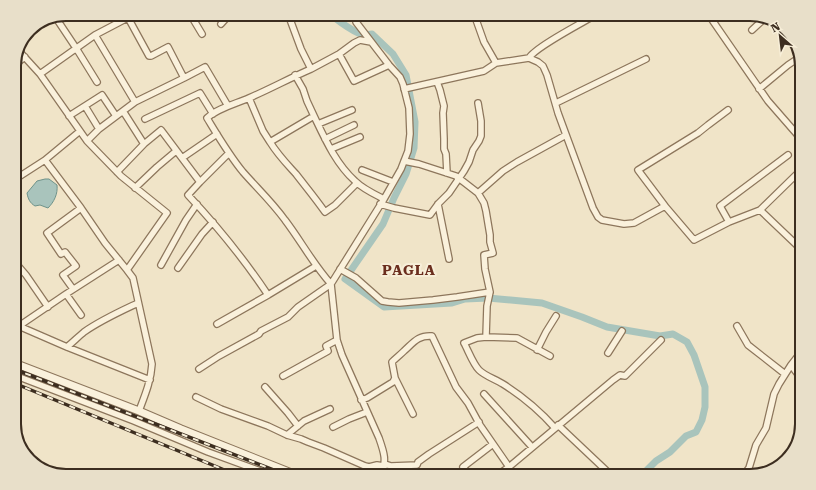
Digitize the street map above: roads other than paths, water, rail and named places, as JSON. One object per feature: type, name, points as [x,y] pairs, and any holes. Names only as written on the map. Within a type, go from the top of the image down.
[{"type":"street","points":[[40,74],[95,35],[119,21]]},
{"type":"street","points":[[131,21],[148,55],[151,56],[168,47],[184,78]]},
{"type":"street","points":[[194,21],[202,34]]},
{"type":"street","points":[[221,24],[224,21]]},
{"type":"street","points":[[291,21],[301,49],[311,69]]},
{"type":"street","points":[[199,368],[259,334],[261,331],[288,317],[298,306],[331,284],[342,270],[401,169],[408,151],[410,134],[409,108],[404,89],[400,77],[371,42],[356,21]]},
{"type":"street","points":[[476,21],[484,42],[496,63]]},
{"type":"street","points":[[529,58],[531,54],[549,42],[585,21]]},
{"type":"street","points":[[713,21],[768,101],[795,127]]},
{"type":"street","points":[[59,22],[97,82]]},
{"type":"street","points":[[752,30],[760,22]]},
{"type":"street","points":[[95,35],[135,102]]},
{"type":"street","points":[[371,42],[360,40],[339,54],[311,69],[249,98],[228,106],[207,118],[242,171],[285,219],[316,266],[331,284],[337,340],[383,450],[385,456],[384,469]]},
{"type":"street","points":[[339,54],[354,81],[389,65]]},
{"type":"street","points":[[23,55],[40,74],[87,141],[135,188],[167,212],[127,270]]},
{"type":"street","points":[[22,60],[25,57]]},
{"type":"street","points":[[404,89],[484,71],[496,63],[529,58],[538,62],[543,66],[547,75],[558,113],[593,208],[598,217],[602,220],[624,224],[634,223],[665,206]]},
{"type":"street","points":[[556,103],[646,59]]},
{"type":"street","points":[[759,89],[795,61]]},
{"type":"street","points":[[87,141],[99,129],[135,102],[205,67],[228,106]]},
{"type":"street","points":[[296,75],[325,139],[343,168],[357,183],[382,202],[394,208],[430,215],[449,193],[459,178],[479,141],[481,136],[481,121],[478,103]]},
{"type":"street","points":[[437,82],[444,106],[444,149],[446,154],[447,172]]},
{"type":"street","points":[[145,119],[200,93],[213,114]]},
{"type":"street","points":[[69,116],[102,95],[116,116]]},
{"type":"street","points":[[249,98],[263,131],[270,142],[282,160],[312,193],[325,212],[335,205],[357,183]]},
{"type":"street","points":[[86,106],[99,129]]},
{"type":"street","points":[[124,110],[144,144]]},
{"type":"street","points":[[318,124],[352,110]]},
{"type":"street","points":[[728,110],[698,133],[638,170],[665,206],[694,240],[729,222],[760,210],[795,176]]},
{"type":"street","points":[[270,142],[314,116]]},
{"type":"street","points":[[325,139],[354,125]]},
{"type":"street","points":[[117,172],[160,130],[200,182]]},
{"type":"street","points":[[21,175],[45,160],[80,131]]},
{"type":"street","points":[[182,158],[217,134]]},
{"type":"street","points":[[478,192],[503,171],[566,135]]},
{"type":"street","points":[[331,149],[360,137]]},
{"type":"street","points":[[135,188],[176,151]]},
{"type":"street","points":[[229,153],[188,195],[213,222],[247,264],[268,295]]},
{"type":"street","points":[[729,222],[720,206],[788,155]]},
{"type":"street","points":[[45,160],[105,243],[133,278],[152,364],[146,395],[139,411]]},
{"type":"street","points":[[404,161],[447,172],[459,178],[478,192],[484,203],[493,253],[484,255],[485,269],[490,292],[486,337]]},
{"type":"street","points":[[362,170],[393,182]]},
{"type":"street","points":[[161,265],[186,220],[197,204]]},
{"type":"street","points":[[438,204],[449,259]]},
{"type":"street","points":[[73,289],[63,275],[76,266],[65,252],[61,254],[47,233],[81,208]]},
{"type":"street","points":[[760,210],[795,243]]},
{"type":"street","points":[[178,268],[202,234],[213,222]]},
{"type":"street","points":[[21,323],[48,307],[73,289],[119,260]]},
{"type":"street","points":[[218,324],[316,266]]},
{"type":"street","points":[[21,269],[48,307]]},
{"type":"street","points":[[342,270],[356,278],[382,301],[388,302],[399,303],[433,300],[490,292]]},
{"type":"street","points":[[66,294],[81,315]]},
{"type":"street","points":[[67,347],[94,325],[138,303]]},
{"type":"street","points":[[537,350],[556,316]]},
{"type":"street","points":[[738,326],[748,345],[785,374]]},
{"type":"street","points":[[21,327],[150,380]]},
{"type":"street","points":[[608,353],[622,331]]},
{"type":"street","points":[[413,414],[395,378],[392,362],[412,343],[424,336],[432,336],[456,387],[509,467]]},
{"type":"street","points":[[550,356],[517,338],[486,337],[464,342],[479,371],[502,383],[521,397],[604,469]]},
{"type":"street","points":[[283,376],[328,351],[326,346],[337,340]]},
{"type":"street","points":[[506,469],[613,380],[620,375],[625,376],[662,340]]},
{"type":"street","points":[[748,469],[752,462],[756,445],[766,428],[774,394],[795,360]]},
{"type":"street","points":[[791,365],[795,370]]},
{"type":"street","points":[[21,366],[139,411],[281,469]]},
{"type":"street","points":[[21,377],[208,452],[255,469]]},
{"type":"street","points":[[362,400],[393,382],[395,378]]},
{"type":"street","points":[[265,387],[298,426]]},
{"type":"street","points":[[484,394],[532,447]]},
{"type":"street","points":[[196,398],[369,467],[377,465],[417,465],[418,462],[429,454],[479,422]]},
{"type":"street","points":[[287,435],[304,421],[330,409]]},
{"type":"street","points":[[333,427],[367,412]]},
{"type":"street","points":[[465,469],[463,467],[493,444]]},
{"type":"water","points":[[49,179],[57,185],[55,198],[48,208],[40,205],[33,205],[27,193],[37,181]]},
{"type":"waterway","points":[[339,21],[357,33],[365,35],[372,34],[393,54],[406,75],[415,122],[414,148],[406,174],[383,224],[345,279],[384,307],[452,303],[465,299],[488,298],[542,303],[607,327],[660,336],[673,334],[687,342],[694,355],[705,387],[705,407],[702,420],[696,432],[686,436],[670,452],[656,461],[648,469]]},
{"type":"railway","points":[[21,372],[271,469]]},
{"type":"railway","points":[[21,386],[222,469]]},
{"type":"district","name":"PAGLA","points":[[409,270]]}]
